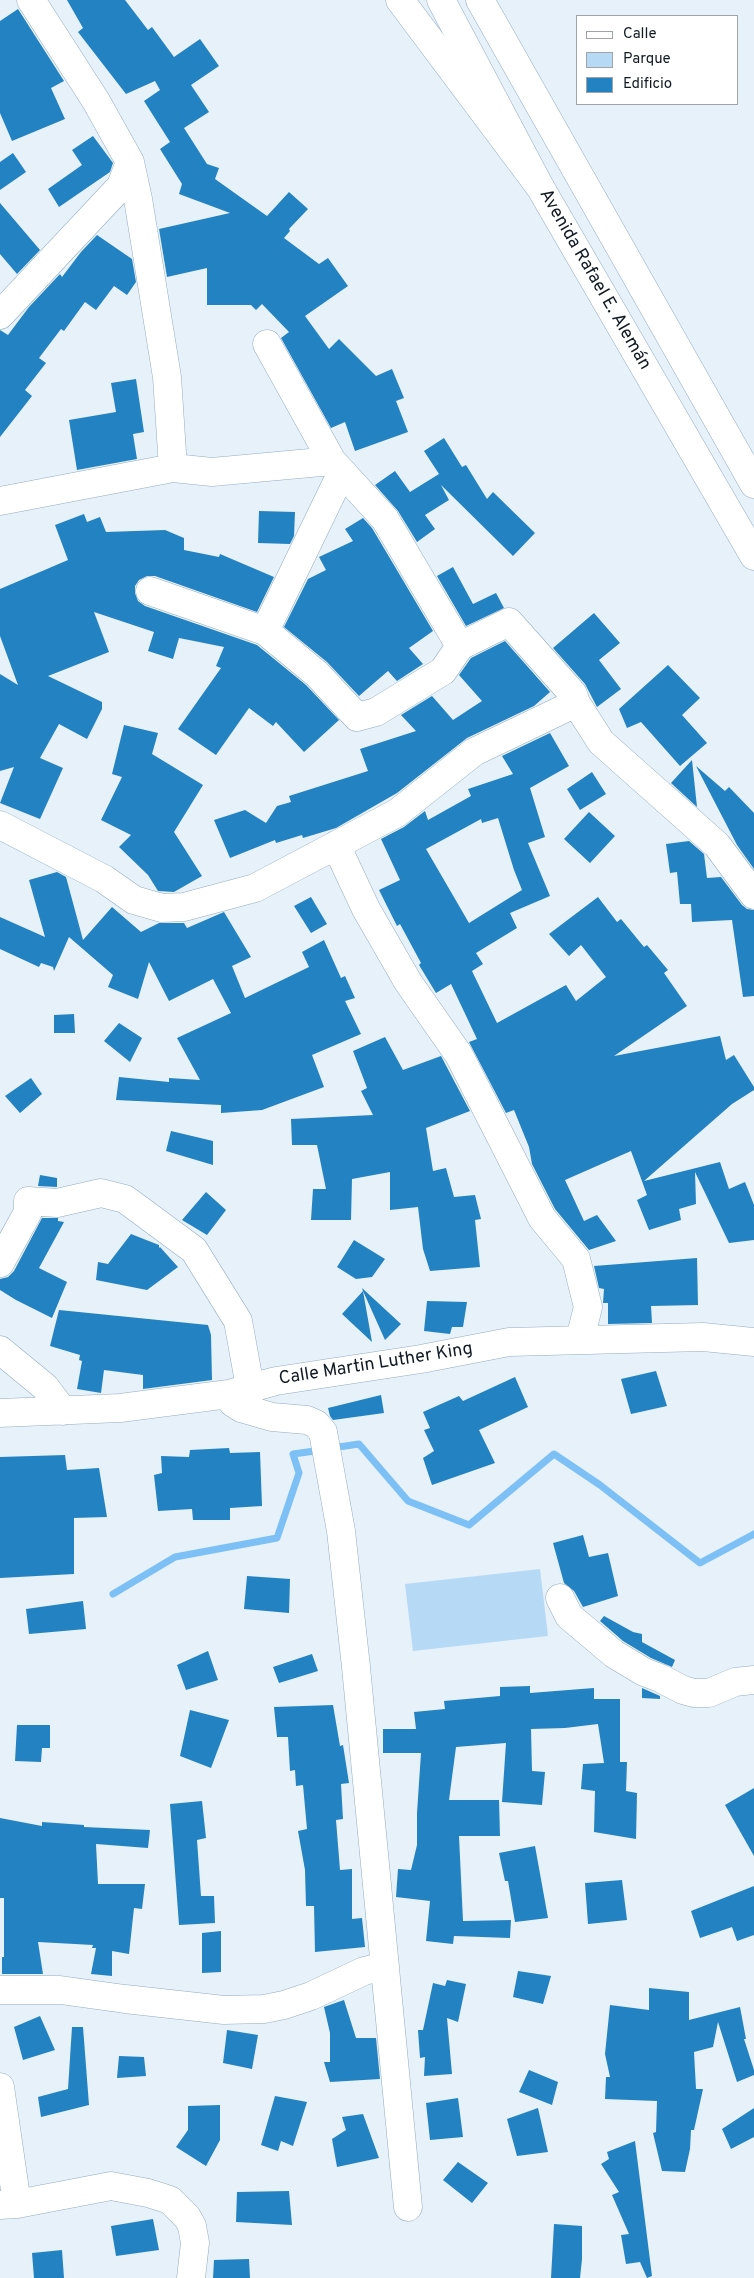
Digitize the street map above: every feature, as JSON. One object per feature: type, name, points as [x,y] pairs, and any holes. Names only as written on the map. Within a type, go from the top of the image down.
[{"type":"main road","points":[[31,0],[96,101],[130,162],[138,199],[167,377],[173,468]]},
{"type":"main road","points":[[400,0],[540,187]]},
{"type":"main road","name":"Avenida Rafael E. Alemán","points":[[441,0],[540,187],[754,556]]},
{"type":"main road","points":[[480,0],[754,484]]},
{"type":"main road","points":[[4,300],[121,186],[130,162]]},
{"type":"main road","points":[[267,344],[337,466],[384,519],[460,646]]},
{"type":"main road","points":[[0,501],[173,468],[212,472],[337,466]]},
{"type":"main road","points":[[265,631],[337,466]]},
{"type":"main road","points":[[150,591],[265,631],[318,674],[357,717],[376,712],[442,671],[460,646],[509,622],[573,694],[576,703],[601,742],[717,845],[754,895]]},
{"type":"main road","points":[[0,824],[104,879],[134,900],[162,908],[184,907],[255,888],[397,813],[474,752],[576,703]]},
{"type":"main road","points":[[336,845],[366,909],[408,982],[459,1055],[542,1218],[576,1259],[588,1308],[580,1339]]},
{"type":"main road","points":[[0,1263],[28,1212],[28,1201],[57,1203],[101,1193],[125,1200],[194,1250],[238,1321],[239,1390],[233,1403],[241,1408],[272,1417],[307,1420],[316,1424],[323,1432],[341,1531],[354,1648],[408,2207]]},
{"type":"main road","name":"Calle Martin Luther King","points":[[0,1413],[120,1408],[239,1390],[509,1342],[703,1337],[754,1342]]},
{"type":"main road","points":[[0,1350],[45,1387],[62,1410]]},
{"type":"main road","points":[[560,1598],[569,1616],[614,1654],[644,1672],[683,1690],[694,1693],[709,1693],[735,1682],[754,1680]]},
{"type":"main road","points":[[0,1990],[60,1990],[224,2010],[264,2009],[311,1996],[364,1971],[384,1966]]},
{"type":"main road","points":[[0,2087],[8,2205],[111,2186],[143,2192],[170,2200],[187,2217],[192,2226],[195,2242],[191,2278]]},
{"type":"green space","points":[[540,1569],[548,1636],[413,1651],[405,1584]]},
{"type":"building","points":[[67,0],[125,0],[148,30],[152,27],[174,57],[200,39],[219,66],[191,85],[209,112],[184,128],[207,164],[219,168],[215,179],[267,216],[289,192],[308,209],[289,229],[290,231],[284,238],[319,264],[328,258],[348,286],[305,316],[329,349],[339,339],[376,376],[392,369],[404,398],[396,401],[408,432],[355,451],[345,422],[331,428],[281,338],[289,332],[262,304],[256,310],[251,305],[207,305],[207,268],[167,277],[159,229],[230,213],[179,194],[182,184],[160,149],[170,142],[144,101],[160,90],[155,81],[126,94],[78,32],[83,28]]},
{"type":"building","points":[[18,9],[64,81],[51,88],[65,119],[12,141],[0,113],[0,21]]},
{"type":"building","points":[[93,136],[113,163],[110,172],[59,207],[48,189],[82,165],[72,150]]},
{"type":"building","points":[[13,153],[26,172],[0,190],[0,162]]},
{"type":"building","points":[[0,203],[40,250],[17,274],[0,254]]},
{"type":"building","points":[[97,235],[132,259],[136,282],[127,295],[114,286],[96,310],[85,302],[64,331],[61,329],[39,358],[46,363],[25,390],[32,396],[0,437],[0,330],[8,335],[29,307],[60,274],[62,277]]},
{"type":"building","points":[[136,379],[144,432],[133,434],[137,459],[77,470],[69,420],[116,412],[111,383]]},
{"type":"building","points":[[444,438],[462,467],[466,465],[487,499],[493,492],[535,533],[513,556],[441,485],[449,500],[425,515],[435,529],[417,542],[398,511],[375,485],[395,471],[410,492],[439,474],[424,451]]},
{"type":"building","points":[[259,511],[295,512],[294,536],[290,544],[258,543]]},
{"type":"building","points":[[84,514],[87,522],[100,517],[106,532],[165,530],[184,538],[184,550],[219,557],[220,554],[274,577],[257,612],[155,576],[147,576],[139,580],[135,586],[135,593],[138,601],[145,606],[257,645],[306,685],[339,720],[304,752],[276,722],[273,726],[249,708],[216,755],[178,729],[221,668],[216,666],[224,647],[179,638],[173,659],[148,651],[154,632],[94,612],[109,652],[48,676],[102,702],[102,709],[87,739],[59,724],[40,758],[63,768],[40,819],[0,803],[14,767],[0,771],[0,674],[18,685],[0,636],[0,589],[68,560],[55,525]]},
{"type":"building","points":[[363,518],[372,528],[433,631],[409,648],[423,664],[397,681],[388,671],[359,696],[327,662],[284,627],[308,579],[326,570],[319,557],[353,541],[345,529]]},
{"type":"building","points":[[453,567],[473,604],[496,593],[504,608],[466,626],[437,576]]},
{"type":"building","points":[[594,613],[620,643],[599,660],[621,689],[597,707],[585,684],[553,648]]},
{"type":"building","points":[[505,641],[550,692],[534,706],[467,738],[397,793],[336,828],[303,838],[302,835],[276,843],[275,840],[230,858],[214,820],[245,810],[266,823],[277,806],[291,802],[289,796],[368,771],[360,749],[416,731],[401,715],[432,696],[453,720],[482,701],[459,675],[471,658]]},
{"type":"building","points":[[668,665],[700,698],[682,715],[707,743],[680,766],[641,722],[627,728],[619,709]]},
{"type":"building","points":[[124,725],[158,733],[152,754],[203,785],[174,832],[202,876],[174,892],[158,891],[148,875],[119,847],[131,835],[101,820],[122,777],[112,774]]},
{"type":"building","points":[[550,733],[569,766],[530,788],[545,837],[528,843],[550,896],[510,913],[517,928],[476,953],[483,964],[472,971],[497,1023],[566,985],[576,1001],[606,977],[581,945],[569,956],[549,934],[598,897],[617,922],[621,919],[644,947],[647,945],[668,970],[664,973],[687,1006],[614,1056],[720,1036],[726,1060],[734,1055],[754,1087],[754,1090],[732,1104],[644,1181],[720,1162],[729,1189],[745,1182],[754,1205],[754,1240],[729,1243],[695,1172],[696,1204],[679,1209],[681,1220],[649,1230],[637,1200],[647,1195],[631,1151],[565,1180],[584,1221],[597,1215],[616,1241],[589,1250],[555,1209],[532,1164],[529,1147],[514,1110],[506,1113],[469,1042],[477,1039],[451,984],[436,993],[419,965],[421,963],[400,924],[397,926],[379,890],[400,880],[381,839],[404,827],[425,811],[428,820],[471,796],[468,789],[513,774],[502,756]],"holes":[[[498,818],[522,890],[469,923],[426,849],[481,819],[482,823]]]},
{"type":"building","points":[[692,760],[697,807],[671,783]]},
{"type":"building","points":[[696,766],[725,791],[729,787],[754,813],[754,869],[737,845]]},
{"type":"building","points":[[592,772],[606,794],[580,810],[567,789]]},
{"type":"building","points":[[589,812],[615,836],[590,863],[564,839]]},
{"type":"building","points":[[689,841],[704,854],[707,878],[721,877],[742,905],[747,909],[754,910],[754,996],[743,997],[732,920],[692,922],[691,904],[680,904],[677,872],[670,873],[666,844]]},
{"type":"building","points":[[57,872],[66,877],[83,940],[112,907],[141,932],[159,923],[184,923],[187,928],[224,912],[251,957],[232,966],[245,998],[309,967],[302,952],[324,940],[341,978],[345,976],[355,998],[345,1001],[361,1034],[312,1055],[324,1087],[262,1110],[221,1113],[221,1105],[116,1100],[119,1077],[169,1082],[169,1078],[200,1080],[177,1038],[231,1013],[213,979],[169,1001],[149,962],[138,999],[108,987],[113,975],[69,937],[54,971],[53,967],[41,963],[39,967],[0,949],[0,917],[45,937],[29,880]]},
{"type":"building","points":[[311,897],[327,924],[311,933],[294,906]]},
{"type":"building","points":[[74,1014],[75,1033],[54,1033],[54,1015]]},
{"type":"building","points":[[119,1023],[142,1038],[130,1062],[104,1041]]},
{"type":"building","points":[[385,1037],[403,1070],[441,1056],[470,1111],[426,1128],[433,1171],[446,1168],[454,1197],[475,1195],[481,1219],[475,1220],[480,1267],[430,1271],[423,1249],[418,1207],[390,1210],[390,1172],[352,1179],[351,1220],[311,1220],[313,1189],[326,1189],[317,1145],[292,1145],[291,1119],[373,1115],[361,1091],[367,1088],[353,1051]]},
{"type":"building","points":[[31,1078],[42,1094],[20,1113],[5,1096]]},
{"type":"building","points":[[171,1131],[213,1141],[213,1165],[166,1151]]},
{"type":"building","points":[[40,1175],[57,1178],[57,1187],[38,1186]]},
{"type":"building","points":[[206,1192],[226,1210],[207,1235],[182,1220]]},
{"type":"building","points":[[42,1218],[58,1218],[58,1221],[64,1222],[39,1268],[67,1282],[52,1318],[0,1290],[0,1279],[8,1277],[14,1271]]},
{"type":"building","points":[[131,1234],[159,1245],[159,1248],[178,1267],[147,1290],[96,1280],[98,1262],[108,1264]]},
{"type":"building","points":[[354,1240],[385,1259],[372,1277],[356,1279],[337,1267]]},
{"type":"building","points":[[697,1258],[698,1305],[651,1306],[652,1323],[608,1324],[608,1303],[603,1303],[604,1289],[599,1288],[594,1266]]},
{"type":"building","points":[[362,1288],[401,1324],[385,1340],[363,1291]]},
{"type":"building","points":[[363,1291],[372,1342],[342,1314]]},
{"type":"building","points":[[427,1301],[467,1302],[463,1327],[452,1327],[450,1334],[424,1331]]},
{"type":"building","points":[[59,1310],[208,1325],[211,1335],[212,1380],[143,1389],[143,1375],[104,1370],[101,1393],[77,1389],[82,1361],[79,1360],[80,1355],[50,1346]]},
{"type":"building","points":[[656,1371],[667,1406],[631,1414],[621,1379]]},
{"type":"building","points":[[515,1377],[528,1407],[479,1430],[495,1463],[432,1485],[423,1458],[434,1451],[424,1430],[430,1428],[423,1412],[459,1396],[463,1401]]},
{"type":"building","points":[[381,1395],[384,1413],[333,1420],[330,1416],[328,1408]]},
{"type":"building","points":[[229,1448],[230,1453],[260,1452],[262,1506],[230,1508],[230,1520],[193,1520],[192,1509],[158,1511],[154,1475],[162,1473],[161,1456],[189,1457],[190,1450]]},
{"type":"building","points":[[65,1455],[67,1470],[99,1468],[107,1517],[74,1518],[74,1574],[0,1578],[0,1457]]},
{"type":"building","points":[[583,1535],[589,1557],[608,1553],[618,1596],[583,1607],[574,1591],[564,1583],[553,1543]]},
{"type":"building","points":[[247,1576],[290,1579],[289,1613],[244,1609]]},
{"type":"building","points":[[83,1601],[86,1629],[29,1634],[26,1609]]},
{"type":"building","points":[[604,1616],[633,1632],[642,1634],[642,1642],[675,1660],[672,1667],[651,1658],[623,1641],[600,1621]]},
{"type":"building","points":[[208,1651],[218,1680],[186,1690],[177,1665]]},
{"type":"building","points":[[312,1654],[318,1671],[279,1683],[273,1667]]},
{"type":"building","points":[[530,1686],[530,1693],[594,1688],[594,1699],[620,1699],[620,1762],[627,1762],[626,1791],[637,1793],[636,1839],[594,1832],[595,1791],[581,1789],[583,1764],[604,1763],[598,1724],[565,1728],[531,1729],[532,1771],[545,1772],[542,1805],[502,1802],[506,1743],[456,1747],[449,1800],[499,1800],[500,1836],[459,1836],[463,1921],[511,1920],[510,1938],[454,1936],[453,1944],[426,1941],[430,1901],[396,1897],[398,1869],[411,1870],[417,1845],[421,1753],[383,1753],[383,1729],[416,1729],[414,1712],[445,1709],[444,1701],[500,1696],[500,1687]]},
{"type":"building","points":[[642,1688],[660,1696],[660,1699],[642,1698]]},
{"type":"building","points":[[333,1705],[340,1746],[343,1745],[349,1783],[341,1784],[343,1819],[336,1820],[340,1870],[352,1869],[352,1919],[362,1918],[365,1947],[315,1952],[314,1906],[306,1906],[305,1870],[298,1831],[307,1829],[303,1785],[296,1786],[295,1770],[290,1771],[288,1737],[277,1737],[274,1707]]},
{"type":"building","points":[[190,1710],[229,1720],[211,1768],[180,1756]]},
{"type":"building","points":[[17,1725],[50,1725],[50,1748],[42,1748],[41,1762],[15,1761]]},
{"type":"building","points":[[754,1788],[754,1856],[725,1805]]},
{"type":"building","points":[[202,1801],[206,1838],[197,1840],[201,1896],[214,1896],[215,1923],[179,1925],[170,1804]]},
{"type":"building","points":[[0,1818],[42,1826],[42,1822],[84,1825],[84,1827],[150,1830],[148,1848],[96,1844],[98,1884],[145,1884],[142,1909],[134,1908],[129,1954],[112,1951],[112,1976],[91,1974],[96,1948],[92,1948],[93,1945],[38,1942],[43,1974],[2,1974],[2,1957],[4,1957],[4,1898],[0,1898]]},
{"type":"building","points":[[535,1846],[548,1918],[515,1922],[508,1881],[505,1881],[499,1853]]},
{"type":"building","points":[[622,1880],[627,1920],[588,1924],[585,1883]]},
{"type":"building","points":[[754,1886],[754,1935],[737,1941],[732,1927],[700,1938],[691,1911]]},
{"type":"building","points":[[221,1931],[221,1972],[202,1973],[202,1933]]},
{"type":"building","points":[[518,1971],[551,1976],[543,2004],[513,1997]]},
{"type":"building","points":[[447,1980],[466,1984],[458,2022],[447,2018],[452,2074],[424,2076],[425,2057],[420,2058],[418,2030],[423,2030],[433,1983],[445,1986]]},
{"type":"building","points":[[649,1988],[689,1992],[689,2020],[740,2007],[746,2039],[744,2039],[754,2070],[754,2075],[737,2082],[718,2022],[713,2047],[694,2052],[696,2089],[703,2089],[694,2130],[691,2130],[690,2149],[685,2172],[662,2171],[653,2133],[656,2132],[657,2101],[605,2099],[606,2077],[610,2077],[605,2054],[610,2005],[649,2010]]},
{"type":"building","points":[[344,2000],[356,2038],[376,2038],[380,2079],[330,2082],[324,2062],[330,2062],[330,2033],[324,2007]]},
{"type":"building","points":[[40,2016],[55,2050],[23,2060],[14,2027]]},
{"type":"building","points":[[72,2027],[83,2027],[89,2105],[41,2117],[38,2097],[68,2089]]},
{"type":"building","points":[[227,2030],[258,2035],[252,2069],[223,2063]]},
{"type":"building","points":[[119,2056],[144,2057],[146,2076],[117,2078]]},
{"type":"building","points":[[529,2070],[558,2082],[552,2105],[519,2092]]},
{"type":"building","points":[[275,2096],[307,2102],[293,2146],[281,2141],[278,2151],[261,2145]]},
{"type":"building","points":[[458,2098],[463,2137],[430,2140],[426,2103]]},
{"type":"building","points":[[220,2105],[220,2140],[206,2166],[176,2147],[188,2130],[188,2106]]},
{"type":"building","points":[[538,2108],[548,2152],[517,2156],[507,2119]]},
{"type":"building","points":[[754,2108],[754,2137],[731,2149],[722,2129]]},
{"type":"building","points":[[363,2114],[379,2158],[337,2167],[332,2139],[346,2130],[342,2117]]},
{"type":"building","points":[[635,2141],[652,2276],[647,2278],[640,2262],[626,2264],[621,2235],[629,2234],[612,2195],[619,2192],[601,2164],[609,2159],[607,2152]]},
{"type":"building","points":[[458,2162],[488,2183],[472,2203],[443,2180]]},
{"type":"building","points":[[289,2191],[292,2225],[236,2222],[237,2192]]},
{"type":"building","points":[[153,2219],[159,2250],[116,2256],[111,2226]]},
{"type":"building","points":[[554,2224],[582,2226],[580,2278],[551,2278]]},
{"type":"building","points":[[62,2250],[64,2278],[34,2278],[32,2253]]},
{"type":"building","points":[[249,2259],[250,2278],[213,2278],[214,2260]]},
{"type":"waterway","points":[[332,1448],[359,1444],[408,1501],[469,1525],[554,1454],[600,1485],[700,1563],[754,1534]]},
{"type":"waterway","points":[[113,1594],[175,1557],[277,1538],[299,1473],[293,1454],[322,1450]]}]
